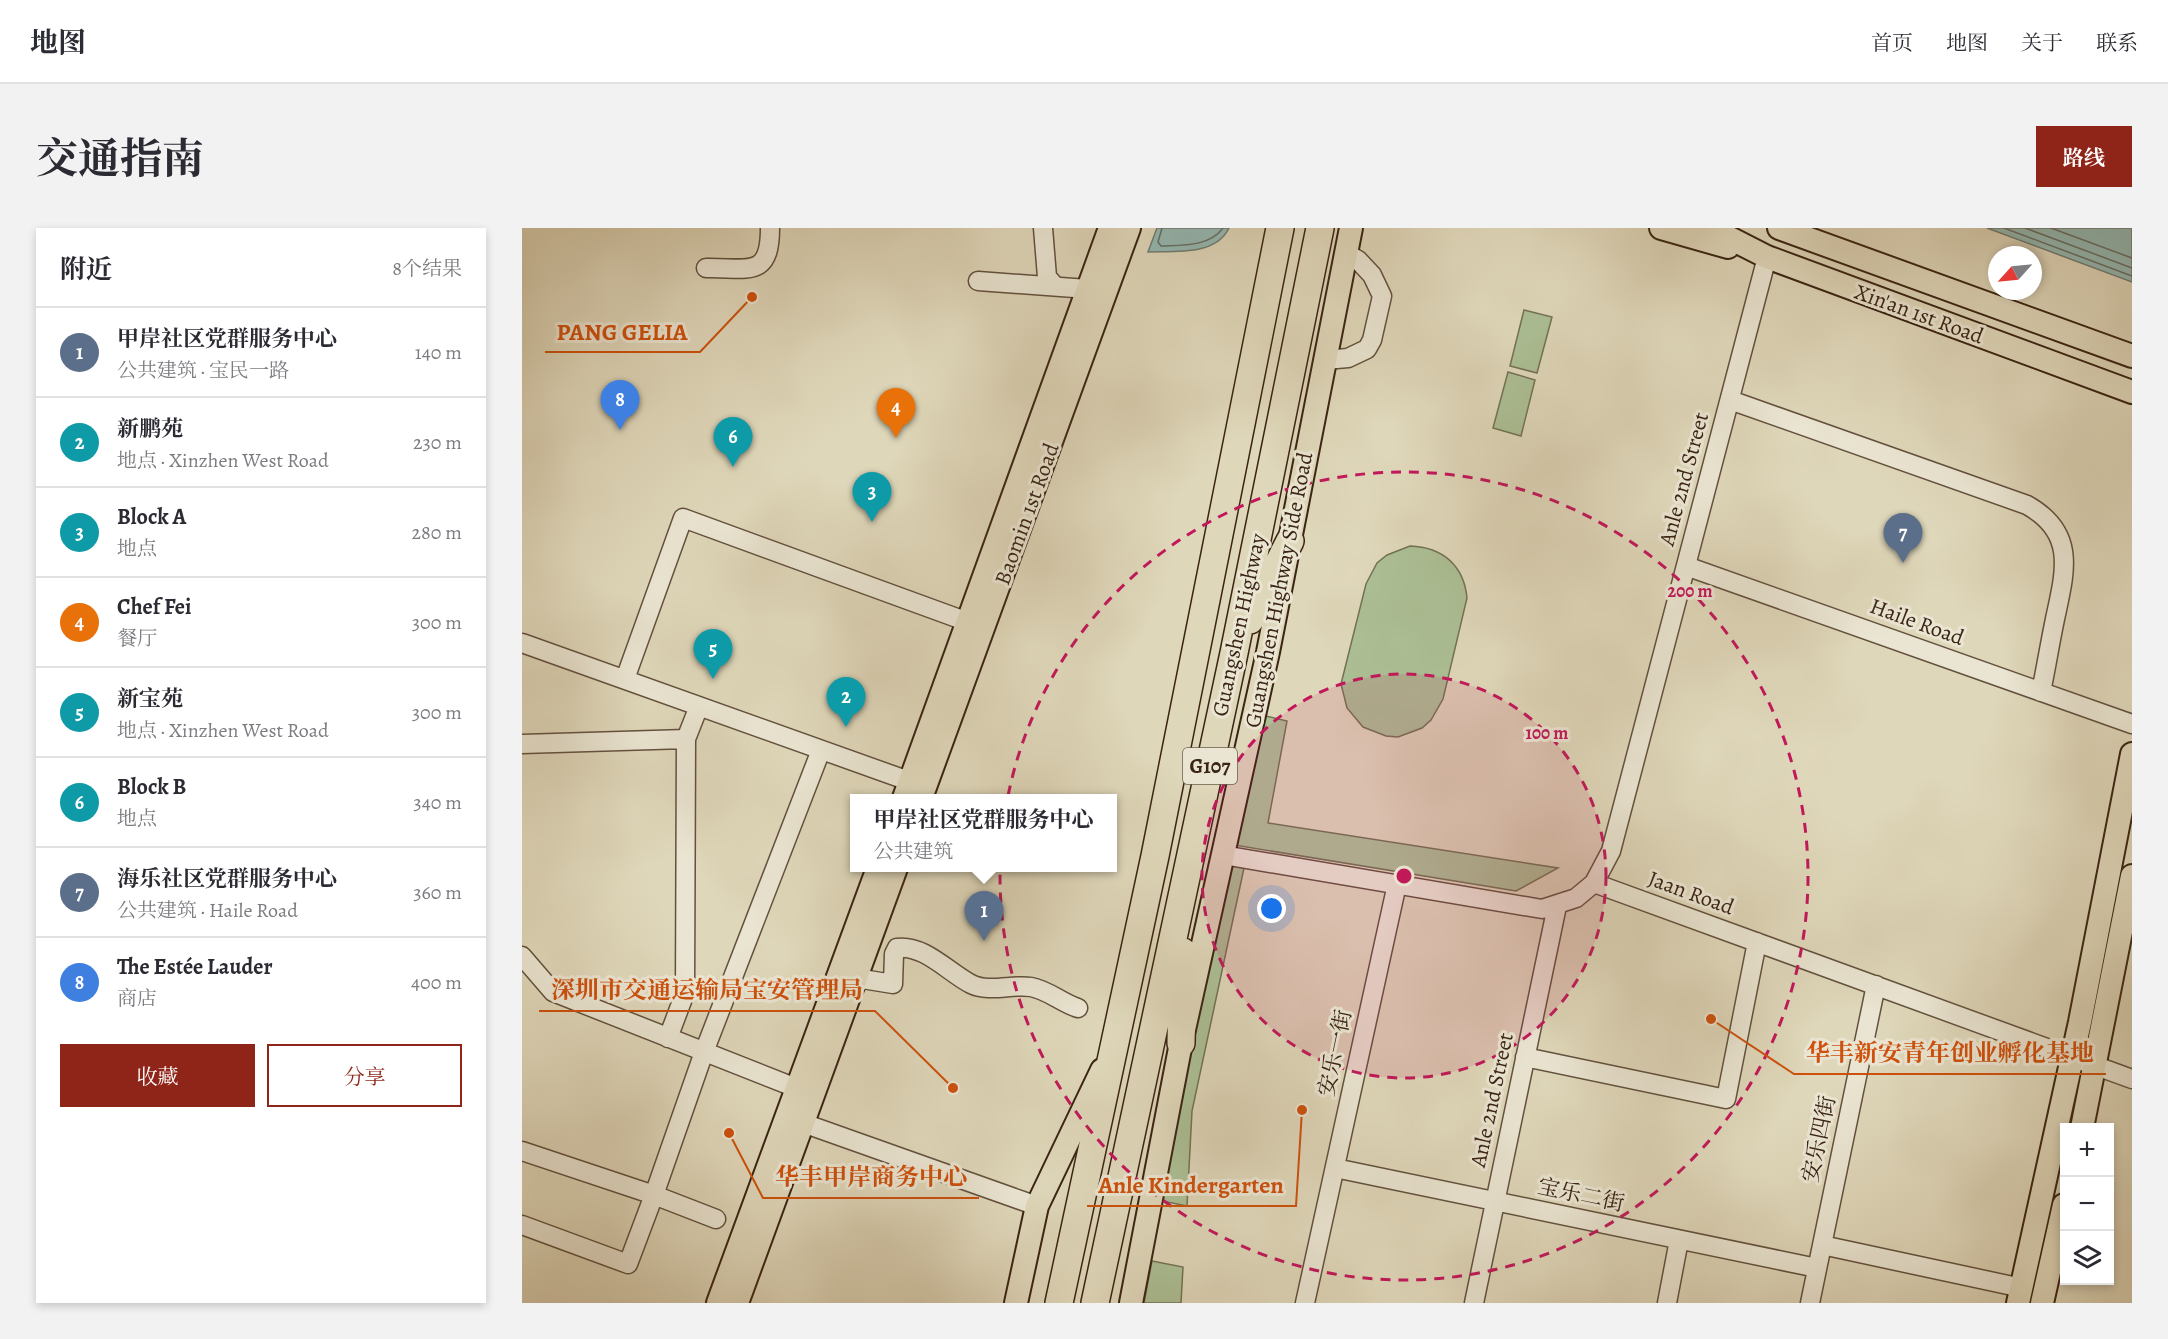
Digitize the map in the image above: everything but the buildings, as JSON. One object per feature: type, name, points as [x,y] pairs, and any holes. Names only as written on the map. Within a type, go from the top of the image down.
[{"type":"highway","name":"Guangshen Highway","points":[[1059,1303],[1115,1044],[1280,228]]},
{"type":"highway","name":"Guangshen Highway","points":[[1095,1303],[1234,653],[1320,228]]},
{"type":"highway","points":[[1234,653],[1290,541]]},
{"type":"highway","points":[[1181,1043],[1184,889]]},
{"type":"main road","name":"Baomin 1st Road","points":[[915,791],[968,622],[1110,228]]},
{"type":"main road","name":"Baomin 1st Road","points":[[915,791],[1129,228]]},
{"type":"main road","name":"Guangshen Highway Side Road","points":[[1131,1303],[1181,1043],[1290,541],[1351,228]]},
{"type":"main road","points":[[1661,228],[1767,257]]},
{"type":"main road","name":"Xin'an 1st Road","points":[[1710,228],[1767,257],[2132,392]]},
{"type":"main road","name":"Xin'an 1st Road","points":[[1779,228],[2130,355]]},
{"type":"main road","points":[[2095,378],[2132,403]]},
{"type":"main road","points":[[2020,1295],[2072,1056],[2132,754]]},
{"type":"main road","points":[[737,1303],[803,1123],[806,1091],[876,872]]},
{"type":"main road","points":[[718,1303],[806,1091],[856,978],[894,872]]},
{"type":"main road","points":[[2083,1123],[2132,876]]},
{"type":"main road","points":[[1016,1303],[1036,1206],[1115,1044]]},
{"type":"main road","points":[[2042,1303],[2060,1223]]},
{"type":"street","points":[[706,268],[757,267],[766,260],[770,250],[770,228]]},
{"type":"street","points":[[1043,228],[1047,277],[1055,286]]},
{"type":"street","points":[[1325,360],[1348,358],[1367,349],[1372,340],[1382,296],[1372,275],[1358,260],[1346,253]]},
{"type":"street","name":"Anle 2nd Street","points":[[1594,884],[1611,850],[1767,257]]},
{"type":"street","points":[[978,281],[1088,289]]},
{"type":"street","points":[[1730,400],[2027,505],[2043,516],[2060,540],[2065,569],[2041,692]]},
{"type":"street","points":[[625,679],[683,518],[968,622]]},
{"type":"street","name":"Haile Road","points":[[1686,566],[2132,724]]},
{"type":"street","points":[[522,643],[821,750],[915,791]]},
{"type":"street","points":[[668,1038],[685,993],[687,740],[699,706]]},
{"type":"street","points":[[522,744],[687,740]]},
{"type":"street","points":[[522,1225],[628,1264],[704,1052],[821,750]]},
{"type":"street","points":[[1223,855],[1542,909],[1576,898],[1594,884]]},
{"type":"street","name":"安乐一街","points":[[1305,1303],[1397,884]]},
{"type":"street","name":"Jaan Road","points":[[1594,884],[2132,1079]]},
{"type":"street","name":"Anle 2nd Street","points":[[1474,1303],[1557,906]]},
{"type":"street","points":[[1526,1057],[1726,1099],[1757,942]]},
{"type":"street","points":[[856,978],[892,984],[894,954],[897,948],[902,947],[924,954],[972,985],[992,988],[1033,987],[1078,1008]]},
{"type":"street","points":[[522,956],[553,992],[806,1091]]},
{"type":"street","name":"安乐四街","points":[[1810,1303],[1876,985]]},
{"type":"street","points":[[803,1123],[1036,1206]]},
{"type":"street","points":[[522,1151],[654,1195],[716,1219]]},
{"type":"street","name":"宝乐二街","points":[[1335,1168],[1817,1268]]},
{"type":"street","points":[[1667,1303],[1680,1240]]},
{"type":"street","points":[[1822,1245],[2020,1295]]},
{"type":"green space","points":[[1524,310],[1552,317],[1537,373],[1510,366]]},
{"type":"green space","points":[[1508,372],[1535,380],[1521,436],[1493,428]]},
{"type":"green space","points":[[1410,546],[1432,550],[1450,560],[1461,577],[1467,598],[1443,699],[1431,720],[1422,728],[1398,737],[1386,736],[1363,727],[1347,708],[1341,684],[1366,584],[1377,563],[1387,555]]},
{"type":"green space","points":[[1262,715],[1287,721],[1268,823],[1558,868],[1516,891],[1234,845]]},
{"type":"green space","points":[[1229,865],[1244,868],[1192,1111],[1187,1206],[1162,1201],[1191,1042]]},
{"type":"green space","points":[[1152,1261],[1183,1267],[1181,1303],[1144,1303]]},
{"type":"water","points":[[1157,228],[1229,228],[1223,237],[1205,248],[1148,252]]},
{"type":"water","points":[[1987,228],[2132,228],[2132,282],[2042,248],[2042,246],[2035,246]]},
{"type":"place","name":"PANG GELIA","points":[[752,297]]},
{"type":"place","name":"The Estée Lauder","points":[[620,430]]},
{"type":"place","name":"Chef Fei","points":[[896,438]]},
{"type":"place","name":"Block B","points":[[733,467]]},
{"type":"place","name":"Block A","points":[[872,522]]},
{"type":"place","name":"海乐社区党群服务中心","points":[[1903,563]]},
{"type":"place","name":"新宝苑","points":[[713,679]]},
{"type":"place","name":"新鹏苑","points":[[846,727]]},
{"type":"place","name":"甲岸社区党群服务中心","points":[[984,941]]},
{"type":"place","name":"华丰新安青年创业孵化基地","points":[[1711,1019]]},
{"type":"place","name":"深圳市交通运输局宝安管理局","points":[[953,1088]]},
{"type":"place","name":"Anle Kindergarten","points":[[1302,1110]]},
{"type":"place","name":"华丰甲岸商务中心","points":[[729,1133]]}]
